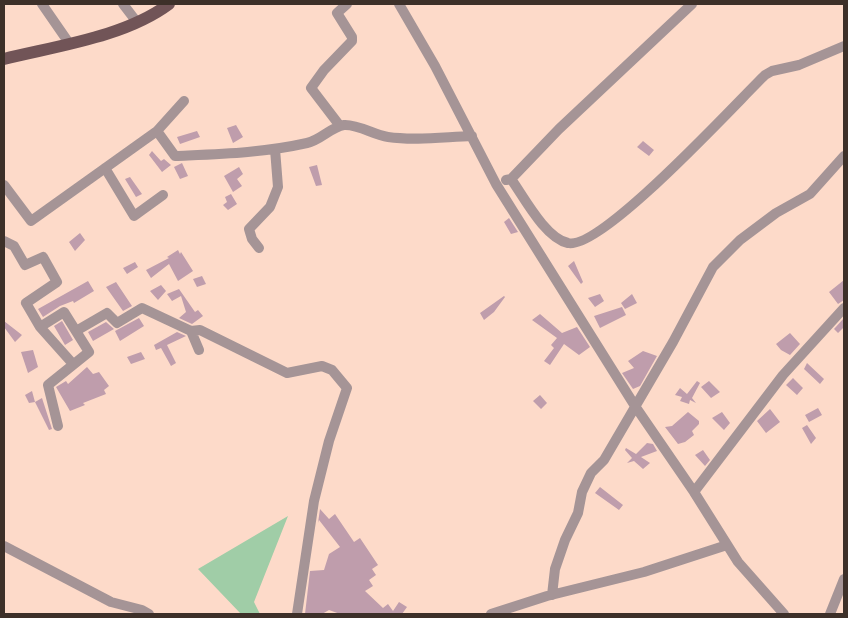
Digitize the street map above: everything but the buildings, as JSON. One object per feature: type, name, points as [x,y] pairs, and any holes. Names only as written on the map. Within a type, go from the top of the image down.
[{"type":"main road","points":[[4,58],[106,33],[136,21],[169,4]]},
{"type":"street","points":[[42,4],[69,43]]},
{"type":"street","points":[[123,4],[136,21]]},
{"type":"street","points":[[340,126],[311,88],[324,70],[352,41],[352,36],[336,13],[347,4]]},
{"type":"street","points":[[399,4],[436,66],[496,184],[635,406],[694,492],[727,545],[762,591],[784,614]]},
{"type":"street","points":[[496,184],[511,179],[570,118],[692,4]]},
{"type":"street","points":[[511,179],[547,229],[567,243],[578,244],[589,239],[631,207],[765,75],[772,71],[799,65],[844,46]]},
{"type":"street","points":[[4,185],[32,221],[157,131],[184,101]]},
{"type":"street","points":[[157,131],[175,156],[239,154],[275,149],[317,141],[340,126],[350,125],[388,137],[415,139],[472,136]]},
{"type":"street","points":[[259,248],[252,239],[249,229],[270,207],[278,187],[275,149]]},
{"type":"street","points":[[552,595],[555,569],[560,552],[578,513],[582,492],[591,474],[604,460],[673,342],[713,267],[740,240],[776,213],[810,194],[844,156]]},
{"type":"street","points":[[105,168],[134,216],[163,195]]},
{"type":"street","points":[[4,241],[14,246],[25,265],[43,257],[58,282],[26,303],[40,327],[73,364]]},
{"type":"street","points":[[76,332],[107,313],[118,324],[142,308],[191,331],[200,330],[287,373],[322,366],[332,370],[347,388],[341,412],[329,441],[314,501],[297,614]]},
{"type":"street","points":[[694,492],[783,375],[844,308]]},
{"type":"street","points":[[40,327],[64,312],[88,352],[48,386],[58,426]]},
{"type":"street","points":[[191,331],[199,350]]},
{"type":"street","points":[[491,614],[552,595],[644,572],[727,545]]},
{"type":"street","points":[[4,546],[111,602],[142,610],[149,614]]},
{"type":"street","points":[[830,614],[844,579]]},
{"type":"green space","points":[[288,516],[254,602],[260,614],[241,614],[198,569]]}]
